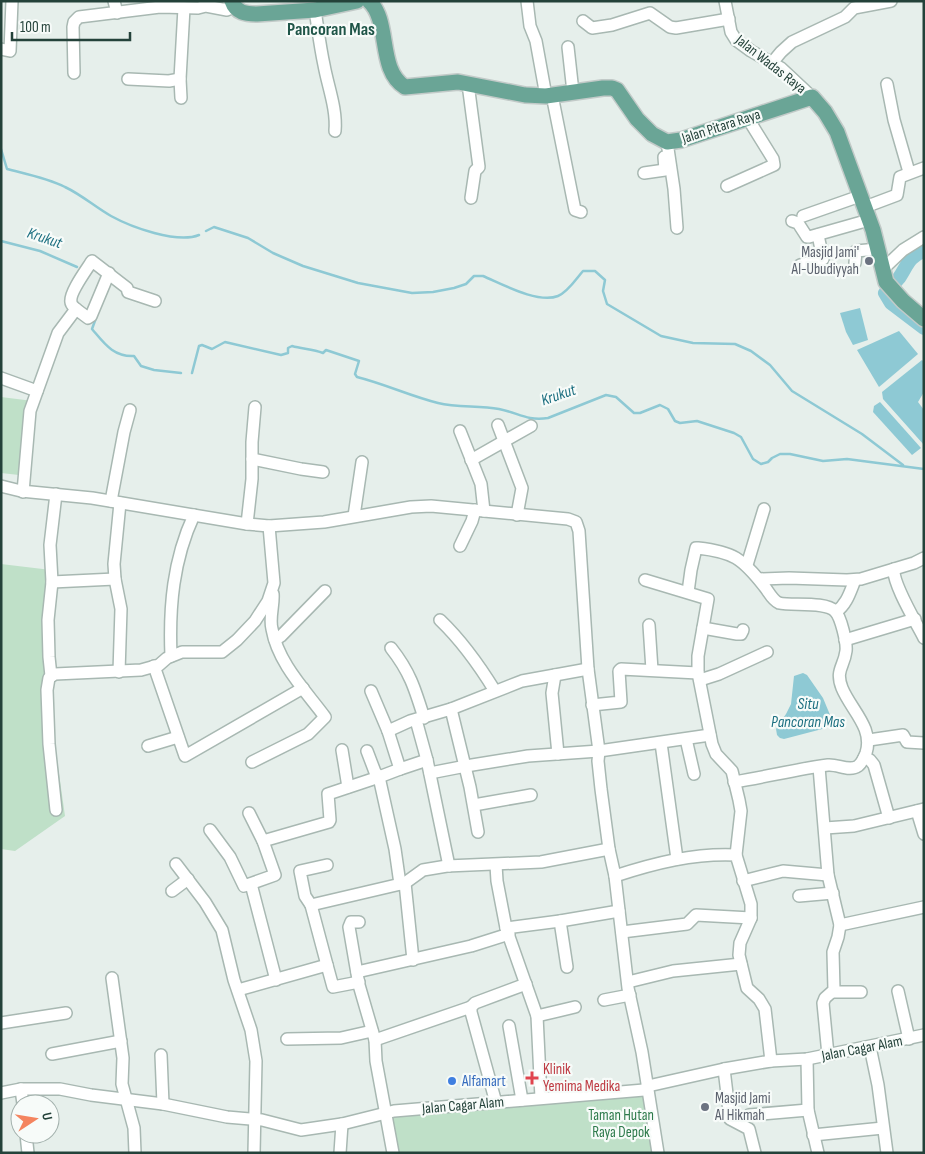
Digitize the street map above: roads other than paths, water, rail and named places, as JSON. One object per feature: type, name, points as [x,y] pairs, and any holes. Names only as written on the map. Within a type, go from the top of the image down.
[{"type":"main road","name":"Jalan Pitara Raya","points":[[233,4],[238,10],[247,14],[289,7],[315,10],[367,2],[378,13],[390,67],[396,79],[402,85],[410,87],[453,82],[525,95],[549,95],[603,88],[615,89],[642,125],[664,141],[689,137],[812,96]]},
{"type":"main road","points":[[812,96],[825,112],[837,132],[865,208],[878,248],[882,270],[892,290],[924,319]]},
{"type":"street","points":[[1,49],[10,51],[12,1]]},
{"type":"street","points":[[114,1],[117,13]]},
{"type":"street","points":[[527,1],[530,26],[536,41],[575,210],[581,212]]},
{"type":"street","name":"Jalan Wadas Raya","points":[[725,1],[731,32],[736,40],[771,64],[787,72],[812,96]]},
{"type":"street","points":[[771,64],[792,42],[845,17],[849,6],[891,1]]},
{"type":"street","points":[[74,73],[73,27],[76,19],[82,16],[160,7],[184,8],[206,6],[227,10],[233,4]]},
{"type":"street","points":[[181,98],[180,79],[184,8]]},
{"type":"street","points":[[315,10],[324,66],[335,114],[335,131]]},
{"type":"street","points":[[583,22],[592,28],[612,25],[650,13],[670,27],[676,28],[728,19]]},
{"type":"street","points":[[568,47],[573,92]]},
{"type":"street","points":[[128,80],[169,81],[180,79]]},
{"type":"street","points":[[468,84],[479,168],[475,171],[471,198]]},
{"type":"street","points":[[887,84],[894,120],[909,172]]},
{"type":"street","points":[[727,186],[774,165],[773,159],[747,117]]},
{"type":"street","points":[[644,173],[665,170],[664,141]]},
{"type":"street","points":[[664,141],[675,195],[677,228]]},
{"type":"street","points":[[792,221],[798,223],[808,237],[818,235],[865,208],[897,195],[900,177],[909,172],[924,168]]},
{"type":"street","points":[[803,216],[865,208]]},
{"type":"street","points":[[800,265],[823,259],[818,235]]},
{"type":"street","points":[[882,270],[903,250],[924,237]]},
{"type":"street","points":[[855,262],[856,252],[878,248]]},
{"type":"street","points":[[109,273],[91,316],[88,318],[72,305],[71,299],[77,284],[92,261],[109,273],[127,288],[128,292],[155,301]]},
{"type":"street","points":[[23,492],[30,410],[58,332],[76,309]]},
{"type":"street","points":[[1,378],[37,392]]},
{"type":"street","points":[[247,524],[252,478],[255,408]]},
{"type":"street","points":[[119,672],[121,609],[115,579],[116,502],[124,432],[130,410]]},
{"type":"street","points":[[498,425],[522,488],[517,515]]},
{"type":"street","points":[[472,460],[531,426]]},
{"type":"street","points":[[460,431],[482,488],[479,510],[460,546]]},
{"type":"street","points":[[252,459],[322,472]]},
{"type":"street","points":[[354,516],[362,462]]},
{"type":"street","points":[[1,486],[23,492],[56,494],[116,502],[268,526],[324,522],[421,506],[572,519],[578,525],[588,669],[609,849],[615,876],[630,996],[648,1086],[658,1153]]},
{"type":"street","points":[[56,494],[50,545],[52,582],[48,620],[51,676],[48,680],[47,690],[49,744],[56,810]]},
{"type":"street","points":[[747,565],[764,509]]},
{"type":"street","points":[[171,656],[170,628],[176,569],[181,545],[194,515]]},
{"type":"street","points":[[252,762],[308,734],[325,717],[276,649],[271,628],[274,583],[268,526]]},
{"type":"street","points":[[688,592],[697,548],[726,552],[737,558],[747,565],[774,601],[779,603],[825,606],[836,612],[846,652],[840,671],[840,682],[846,696],[866,729],[869,740],[864,758],[854,768],[844,768],[835,765],[734,782]]},
{"type":"street","points":[[759,579],[855,580],[914,563],[924,558]]},
{"type":"street","points":[[894,569],[898,588],[924,638]]},
{"type":"street","points":[[52,582],[115,579]]},
{"type":"street","points":[[645,580],[708,599],[698,656],[699,676],[710,735],[715,751],[729,767],[741,812],[736,854],[751,904],[751,918],[740,943],[741,964],[746,988],[759,999],[765,1009],[771,1061]]},
{"type":"street","points":[[836,612],[844,605],[855,580]]},
{"type":"street","points":[[51,676],[100,671],[141,670],[154,666],[182,652],[213,653],[225,650],[255,621],[273,590]]},
{"type":"street","points":[[275,640],[325,590]]},
{"type":"street","points":[[844,640],[914,619]]},
{"type":"street","points":[[440,620],[473,657],[495,691]]},
{"type":"street","points":[[649,625],[652,670]]},
{"type":"street","points":[[703,628],[737,634],[741,634],[743,630]]},
{"type":"street","points":[[391,648],[410,676],[416,691],[427,760],[449,866]]},
{"type":"street","points":[[592,705],[621,702],[619,677],[621,669],[714,676],[767,652]]},
{"type":"street","points":[[154,666],[185,756],[304,688]]},
{"type":"street","points":[[388,731],[529,679],[588,669]]},
{"type":"street","points":[[555,675],[552,693],[558,754]]},
{"type":"street","points":[[371,691],[388,731],[400,769]]},
{"type":"street","points":[[451,709],[466,766],[478,832]]},
{"type":"street","points":[[430,773],[466,766],[558,754],[599,752],[710,735]]},
{"type":"street","points":[[869,740],[903,735],[907,742],[924,743]]},
{"type":"street","points":[[148,746],[178,737]]},
{"type":"street","points":[[686,739],[694,774]]},
{"type":"street","points":[[661,743],[677,858]]},
{"type":"street","points":[[342,750],[348,787]]},
{"type":"street","points":[[367,751],[375,772],[379,777],[403,883],[413,960]]},
{"type":"street","points":[[864,758],[870,760],[874,765],[889,818]]},
{"type":"street","points":[[263,842],[329,822],[327,795],[427,760]]},
{"type":"street","points":[[819,767],[828,875],[840,925],[833,952],[833,992]]},
{"type":"street","points":[[474,805],[531,795]]},
{"type":"street","points":[[825,828],[854,826],[920,810],[924,834]]},
{"type":"street","points":[[210,830],[230,857],[243,886],[275,874],[263,842],[249,813]]},
{"type":"street","points":[[311,905],[403,883],[423,870],[449,866],[541,862],[609,849]]},
{"type":"street","points":[[615,876],[677,858],[713,854],[736,854]]},
{"type":"street","points":[[176,864],[205,902],[222,930],[232,976],[251,1030],[256,1061],[254,1153]]},
{"type":"street","points":[[496,864],[497,881],[508,931],[537,1016],[541,1098]]},
{"type":"street","points":[[327,865],[300,871],[305,896],[311,905],[333,987],[413,960],[471,946],[508,931],[619,911]]},
{"type":"street","points":[[743,880],[783,871],[828,875]]},
{"type":"street","points":[[172,891],[188,879]]},
{"type":"street","points":[[251,884],[276,980]]},
{"type":"street","points":[[800,896],[833,893]]},
{"type":"street","points":[[840,925],[924,907]]},
{"type":"street","points":[[622,932],[687,924],[694,916],[698,915],[751,918]]},
{"type":"street","points":[[359,922],[351,922],[349,927],[358,977],[374,1035],[376,1061],[387,1112],[393,1153]]},
{"type":"street","points":[[560,922],[567,967]]},
{"type":"street","points":[[628,982],[673,971],[741,964]]},
{"type":"street","points":[[238,990],[327,965]]},
{"type":"street","points":[[112,978],[123,1058],[121,1077],[134,1128],[135,1153]]},
{"type":"street","points":[[287,1039],[374,1035],[471,1006],[526,984]]},
{"type":"street","points":[[898,991],[909,1039]]},
{"type":"street","points":[[828,1055],[823,1003],[825,998],[833,992],[861,992]]},
{"type":"street","points":[[604,1000],[630,996]]},
{"type":"street","points":[[471,1006],[471,1012],[496,1102]]},
{"type":"street","points":[[537,1016],[575,1007]]},
{"type":"street","points":[[1,1023],[66,1013]]},
{"type":"street","points":[[509,1026],[522,1100]]},
{"type":"street","name":"Jalan Cagar Alam","points":[[1,1093],[55,1088],[91,1095],[163,1104],[227,1117],[254,1119],[296,1129],[342,1124],[387,1112],[632,1092],[644,1090],[648,1086],[724,1069],[771,1061],[807,1059],[924,1035]]},
{"type":"street","points":[[52,1054],[121,1041]]},
{"type":"street","points":[[870,1046],[878,1085],[887,1153]]},
{"type":"street","points":[[161,1055],[163,1104]]},
{"type":"street","points":[[807,1059],[808,1110],[818,1153]]},
{"type":"street","points":[[724,1069],[730,1119],[749,1129],[755,1153]]},
{"type":"street","points":[[22,1090],[22,1094]]},
{"type":"street","points":[[750,1115],[808,1110]]},
{"type":"street","points":[[340,1153],[342,1124]]},
{"type":"street","points":[[813,1135],[883,1128]]},
{"type":"water","points":[[860,308],[868,340],[853,345],[846,332],[840,313]]},
{"type":"water","points":[[899,331],[918,354],[879,387],[857,350]]},
{"type":"water","points":[[922,360],[924,362],[924,392],[918,402],[924,410],[924,445],[883,399],[882,392]]},
{"type":"water","points":[[880,402],[921,448],[912,455],[873,412],[874,406]]},
{"type":"water","name":"Situ Pancoran Mas","points":[[803,673],[807,675],[823,698],[833,722],[831,726],[826,728],[784,739],[780,738],[777,735],[776,729],[791,704],[794,676]]},
{"type":"waterway","points":[[1,149],[7,169],[58,184],[120,220],[167,236],[190,237],[199,235]]},
{"type":"waterway","points":[[206,231],[214,227],[248,238],[273,253],[303,266],[358,283],[412,293],[454,288],[466,284],[474,276],[483,276],[520,292],[550,298],[565,292],[583,271],[595,271],[605,280],[603,291],[607,304],[661,336],[693,343],[735,344],[751,351],[770,365],[792,391],[862,434],[903,465]]},
{"type":"waterway","name":"Krukut","points":[[1,241],[40,251],[77,267]]},
{"type":"waterway","name":"Krukut","points":[[924,251],[912,259],[899,278],[885,293],[891,303],[924,328]]},
{"type":"waterway","name":"Krukut","points":[[96,318],[92,329],[115,352],[134,356],[141,366],[154,370],[181,373]]},
{"type":"waterway","name":"Krukut","points":[[192,373],[199,346],[202,345],[212,349],[225,342],[281,355],[288,353],[288,348],[292,346],[323,353],[326,350],[359,361],[355,374],[357,377],[446,405],[491,408],[528,418],[540,419],[548,418],[606,395],[616,397],[634,413],[640,413],[660,405],[668,409],[675,421],[680,423],[697,421],[734,433],[741,437],[753,459],[761,464],[780,454],[790,454],[823,461],[847,459],[924,469]]},
{"type":"place","name":"Masjid Jami' Al-Ubudiyyah","points":[[869,261]]},
{"type":"place","name":"Klinik Yemima Medika","points":[[532,1078]]},
{"type":"place","name":"Alfamart","points":[[452,1081]]},
{"type":"place","name":"Masjid Jami Al Hikmah","points":[[705,1107]]},
{"type":"district","name":"Pancoran Mas","points":[[331,29]]},
{"type":"park label","name":"Taman Hutan Raya Depok","points":[[621,1124]]}]
